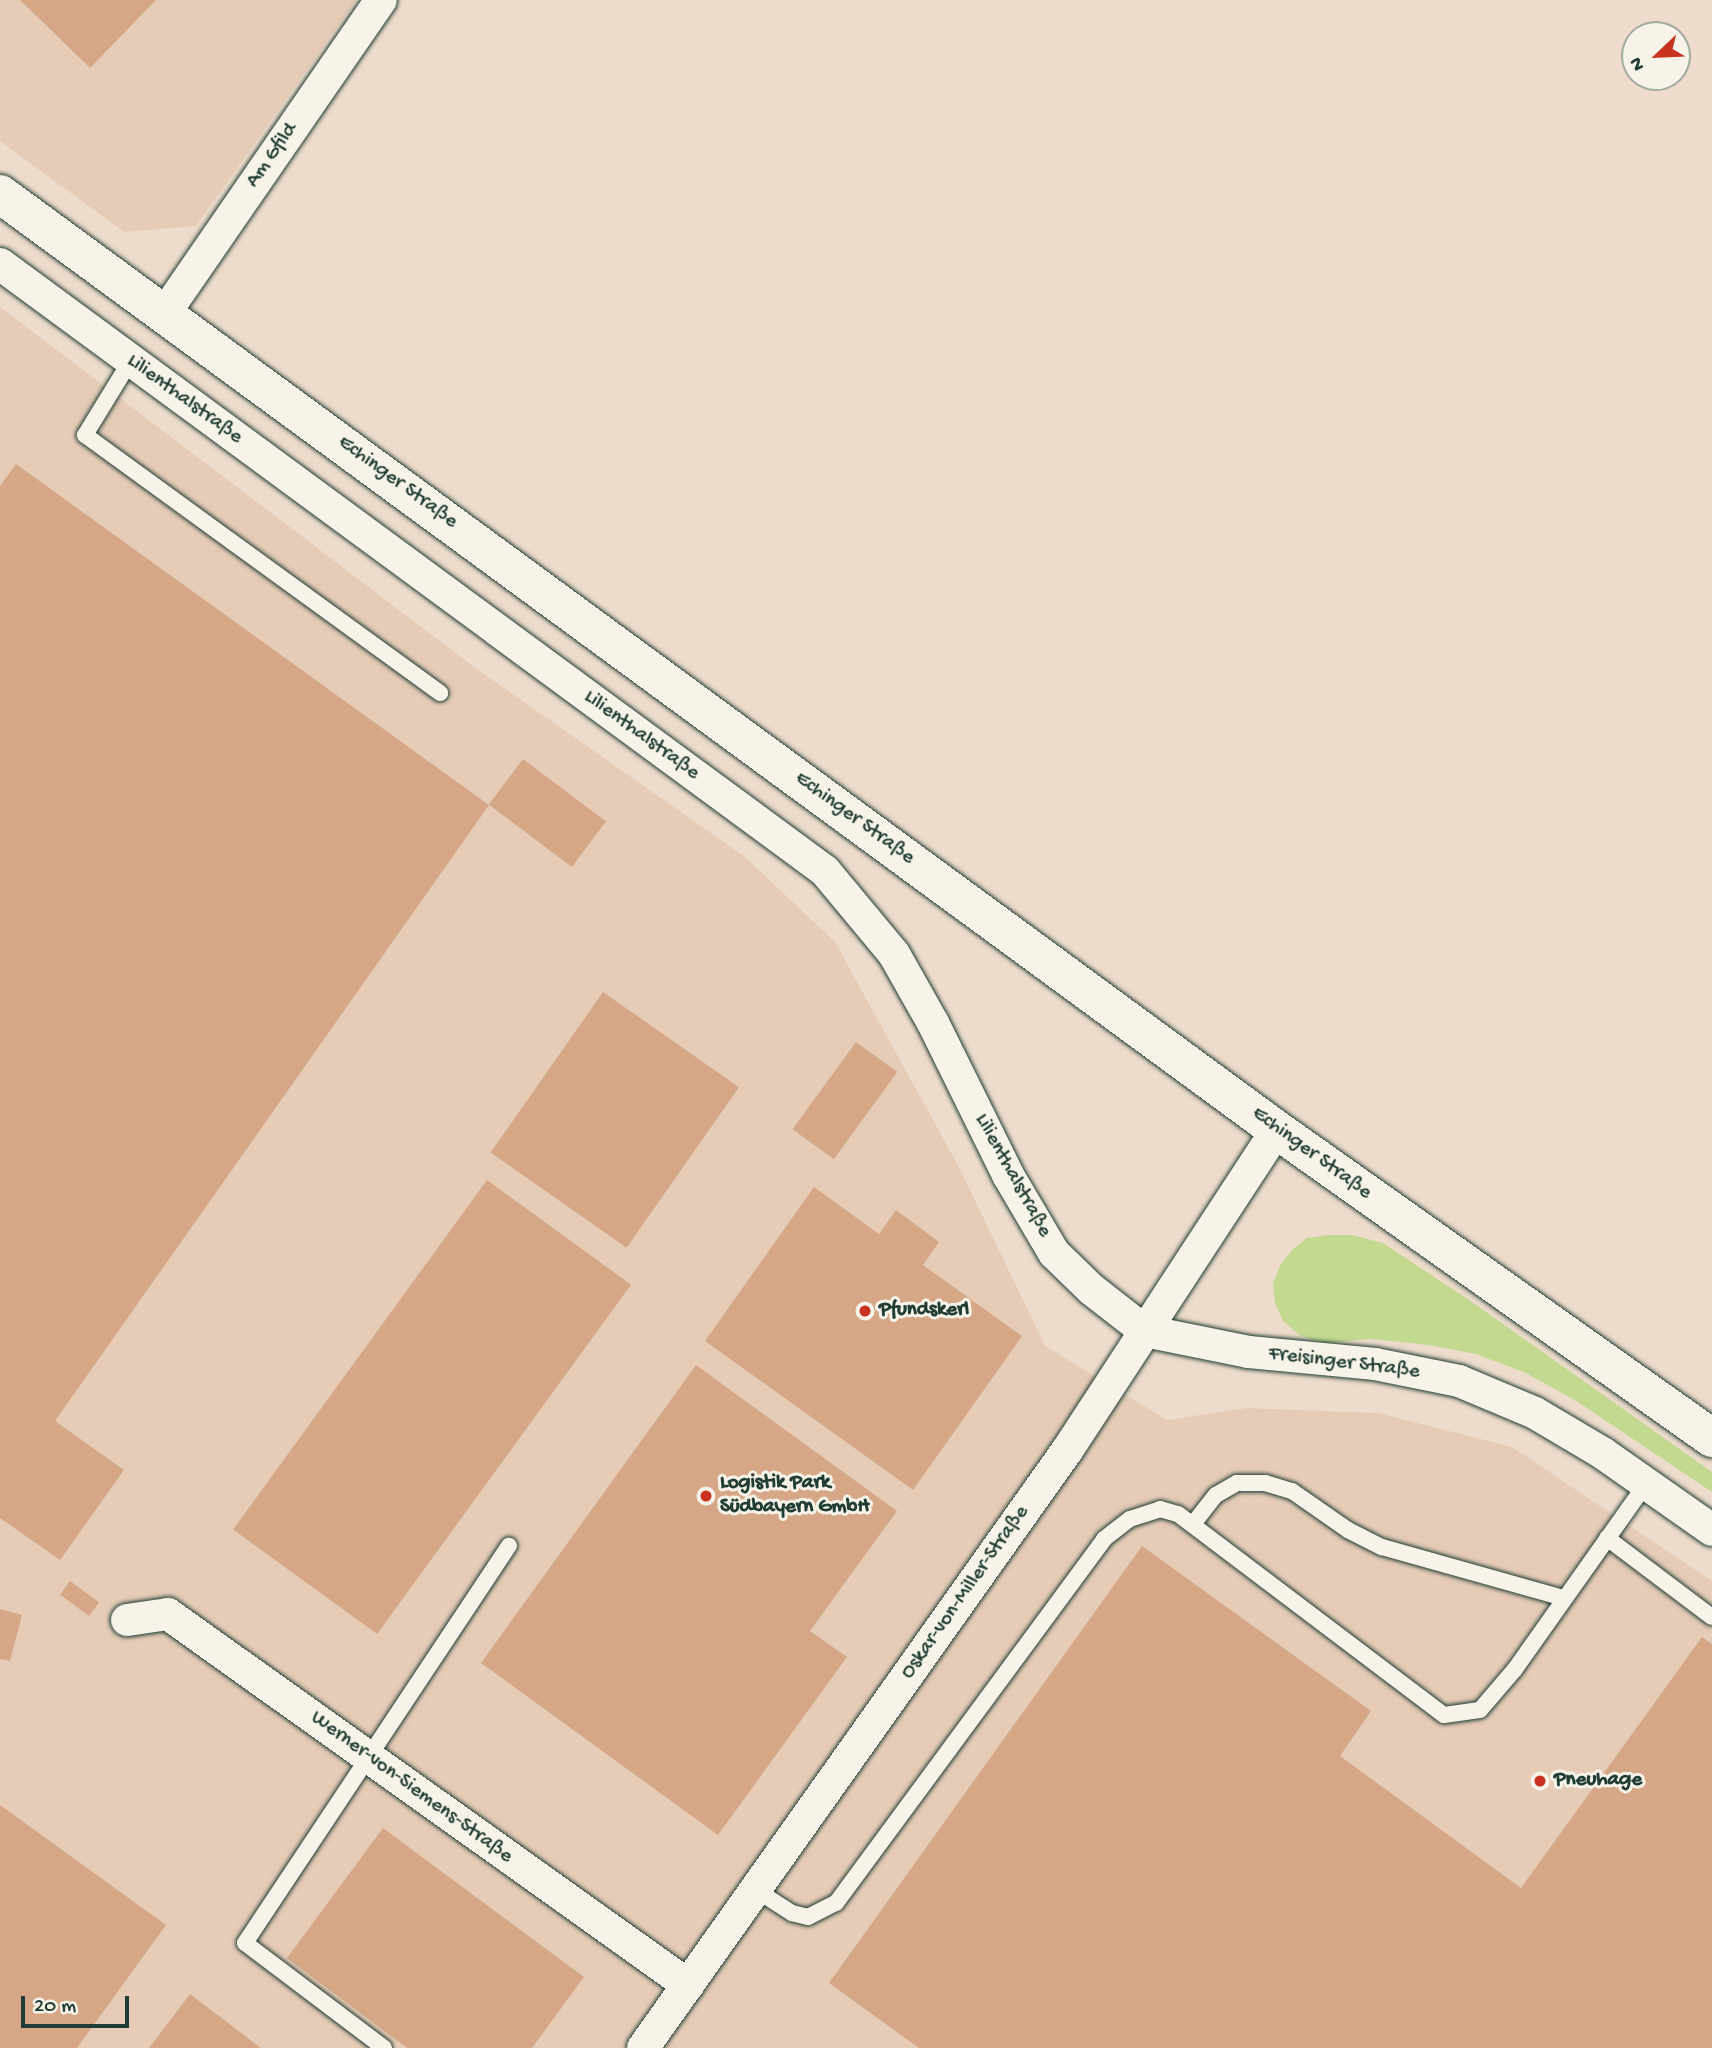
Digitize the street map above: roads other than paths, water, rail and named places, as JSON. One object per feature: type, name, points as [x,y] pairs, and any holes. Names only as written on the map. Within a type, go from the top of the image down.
[{"type":"main road","name":"Echinger Straße","points":[[0,194],[1277,1130],[1712,1438]]},
{"type":"street","name":"Am Gfild","points":[[165,313],[381,0]]},
{"type":"street","name":"Lilienthalstraße","points":[[0,264],[825,871],[894,954],[933,1023],[1008,1175],[1054,1253],[1091,1289],[1145,1331]]},
{"type":"street","name":"Oskar-von-Miller-Straße","points":[[643,2048],[1068,1449],[1277,1130]]},
{"type":"street","name":"Freisinger Straße","points":[[1145,1331],[1249,1352],[1375,1364],[1459,1381],[1535,1413],[1604,1454],[1712,1530]]},
{"type":"street","name":"Werner-von-Siemens-Straße","points":[[127,1620],[168,1614],[688,1985]]},
{"type":"lane","points":[[131,360],[85,435],[440,693]]},
{"type":"lane","points":[[1193,1524],[1216,1495],[1237,1483],[1265,1483],[1292,1491],[1348,1530],[1382,1547],[1564,1598]]},
{"type":"lane","points":[[756,1891],[792,1913],[808,1917],[836,1903],[1104,1539],[1130,1519],[1160,1509],[1178,1514],[1444,1715],[1480,1710],[1515,1668],[1646,1484]]},
{"type":"lane","points":[[1607,1538],[1712,1617]]},
{"type":"lane","points":[[384,2048],[245,1943],[509,1546]]},
{"type":"place","name":"Pfundskerl","points":[[865,1311]]},
{"type":"place","name":"Logistik Park Südbayern GmbH","points":[[706,1496]]},
{"type":"place","name":"Pneuhage","points":[[1540,1781]]}]
